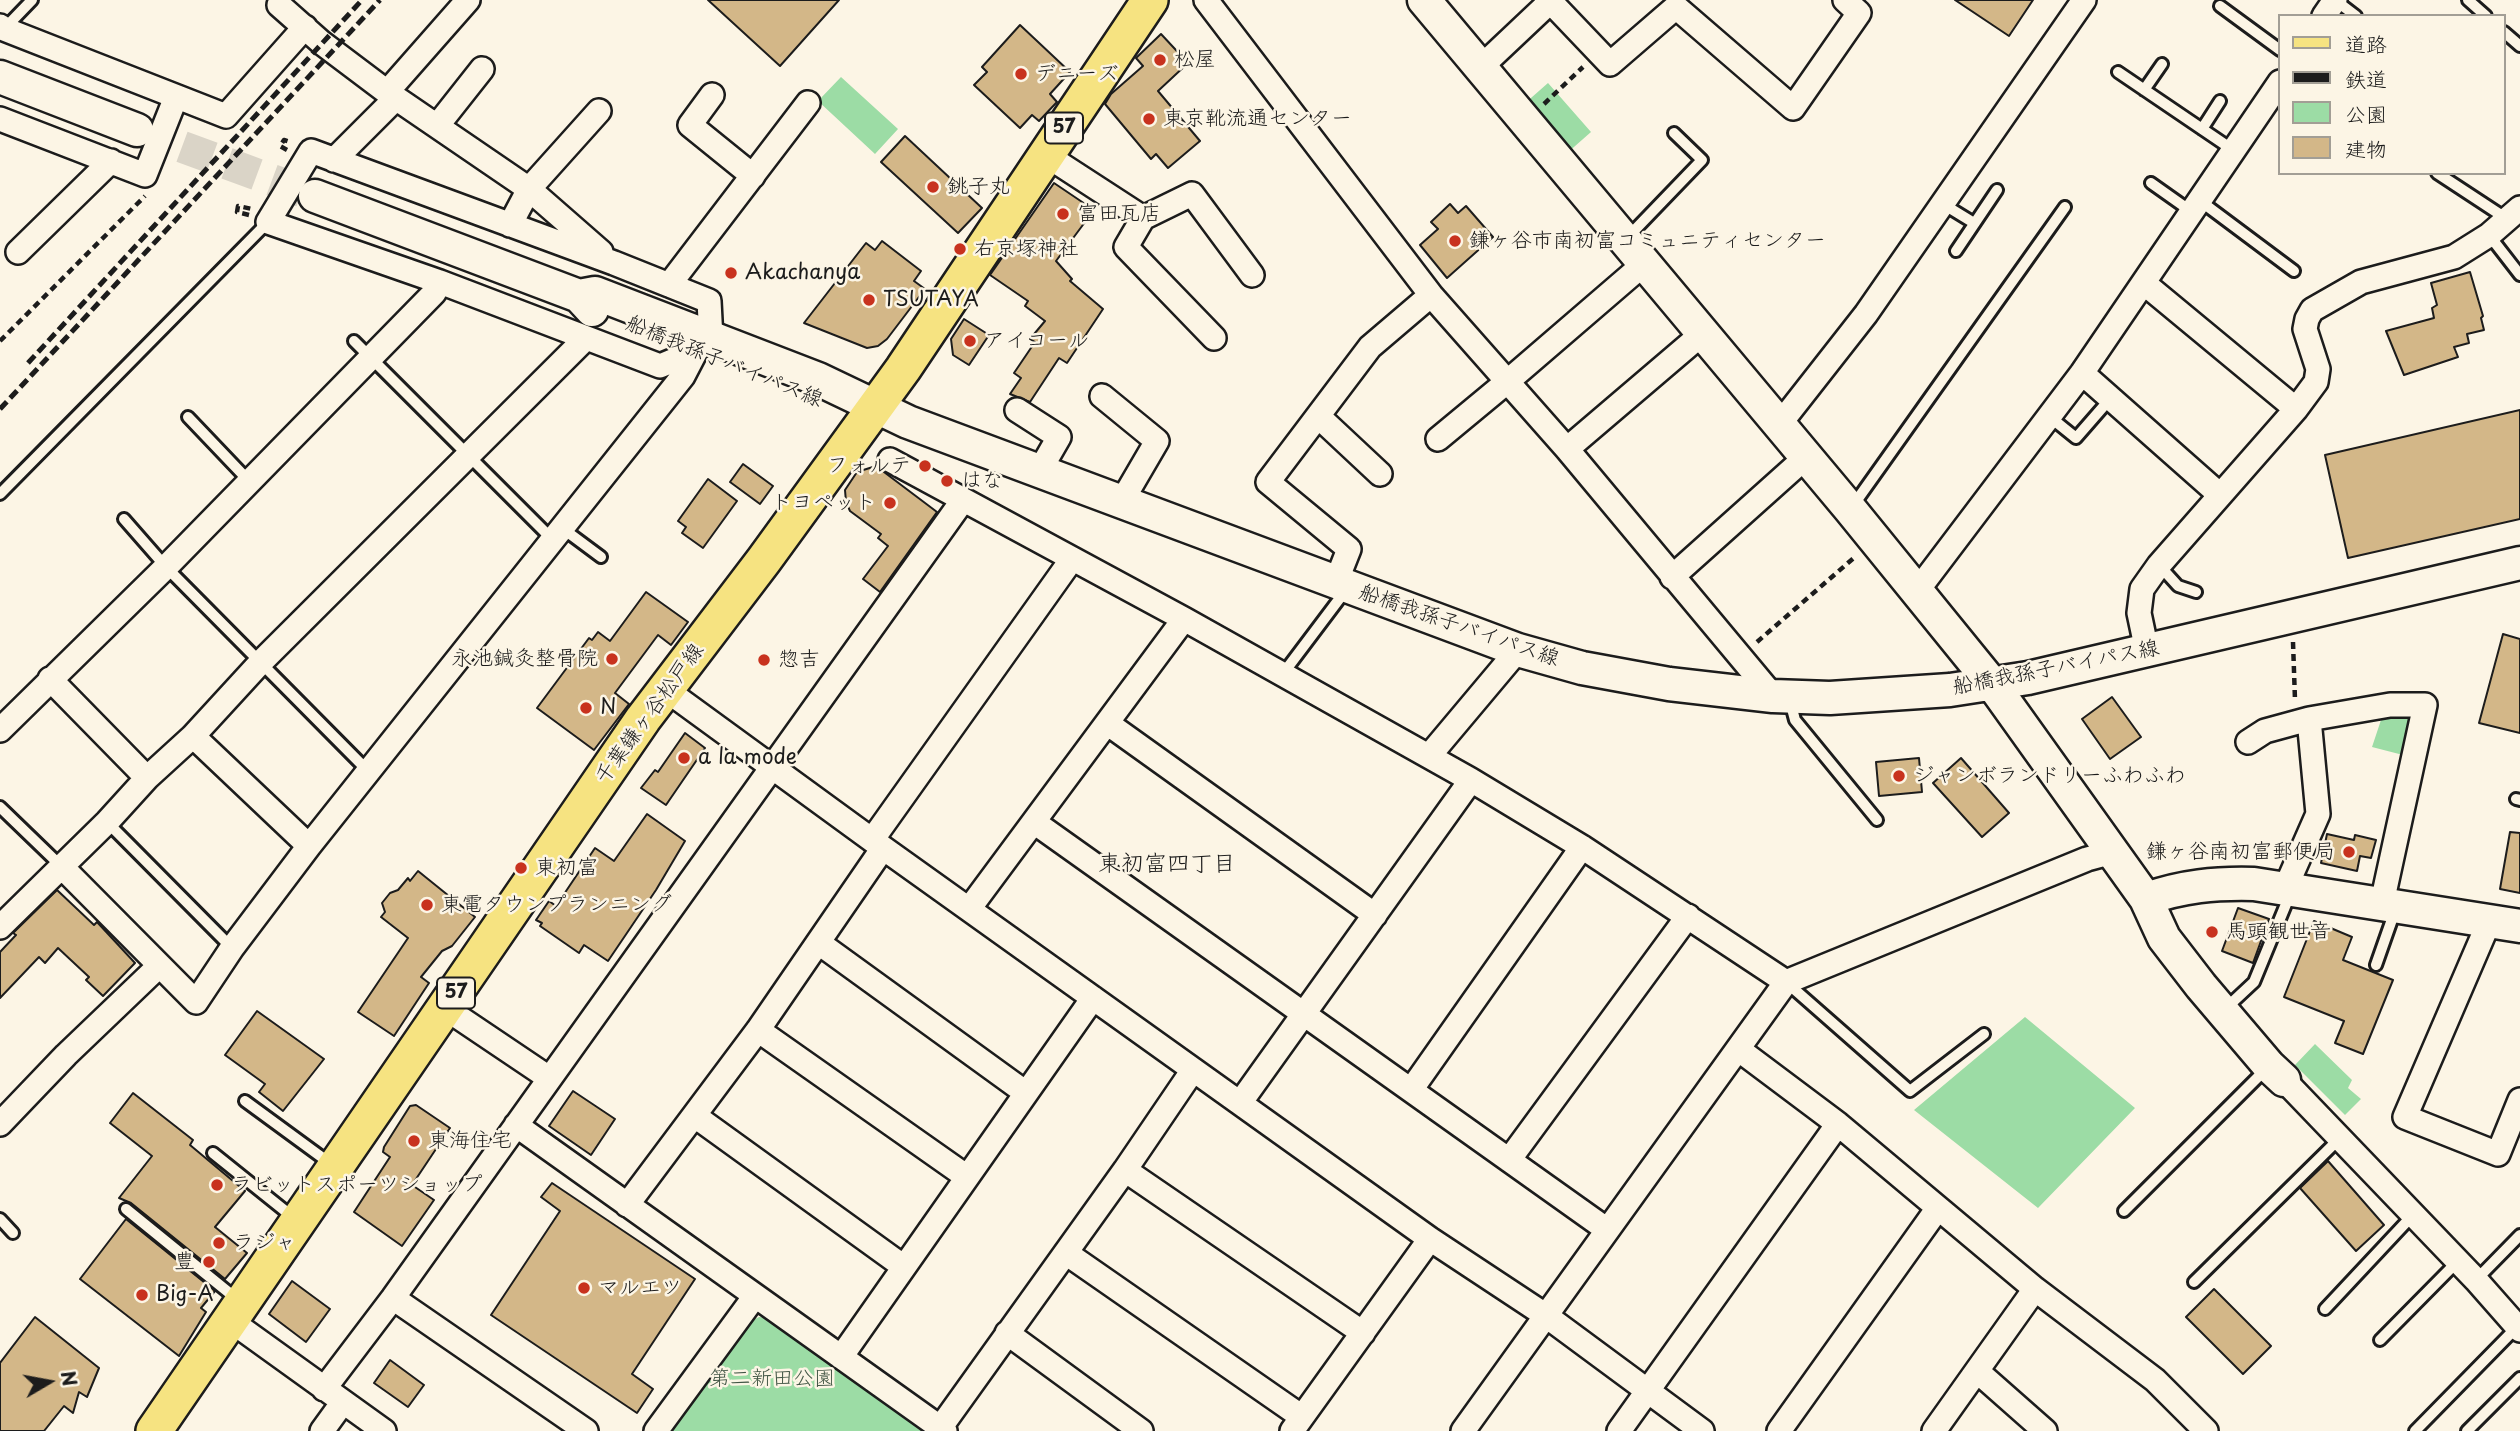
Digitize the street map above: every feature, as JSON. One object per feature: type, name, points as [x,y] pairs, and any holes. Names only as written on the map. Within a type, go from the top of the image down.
[{"type":"main road","name":"千葉鎌ヶ谷松戸線","points":[[154,1431],[665,689],[765,560],[876,408],[1150,0]]},
{"type":"street","points":[[334,160],[468,0]]},
{"type":"street","points":[[1206,0],[1432,295],[1567,449],[1739,658],[1781,697]]},
{"type":"street","points":[[1424,0],[1875,539],[1993,685],[2146,899],[2164,938],[2222,1012],[2519,1328]]},
{"type":"street","points":[[1481,67],[1551,1],[1610,64],[1676,7],[1793,107],[1859,13],[1844,0]]},
{"type":"street","points":[[1779,425],[1866,314],[2084,0]]},
{"type":"street","points":[[278,2],[322,43],[391,95],[529,189],[614,264]]},
{"type":"street","points":[[1,28],[226,116],[305,27]]},
{"type":"street","points":[[438,126],[482,69]]},
{"type":"street","points":[[0,77],[137,130]]},
{"type":"street","points":[[1917,590],[2082,373],[2278,85]]},
{"type":"street","points":[[712,95],[690,125],[752,176]]},
{"type":"street","points":[[0,119],[145,175],[176,97]]},
{"type":"street","points":[[669,285],[808,103]]},
{"type":"street","points":[[510,225],[529,189],[599,111]]},
{"type":"street","points":[[61,866],[196,1002],[232,948],[309,846],[683,376],[703,345],[709,301],[311,151],[259,216],[660,366],[703,345]]},
{"type":"street","points":[[1045,155],[1143,218]]},
{"type":"street","points":[[18,252],[111,161]]},
{"type":"street","points":[[1214,338],[1126,247],[1143,218],[1192,194],[1252,275]]},
{"type":"street","name":"船橋我孫子バイパス線","points":[[316,196],[579,296],[595,293],[703,345],[827,383],[908,422],[1518,650],[1582,668],[1657,682],[1781,697],[1895,695],[1993,685],[2520,563]]},
{"type":"street","points":[[2147,651],[2139,612],[2142,589],[2159,565],[2296,409],[2316,382],[2318,369],[2305,329],[2306,320],[2312,310],[2361,282],[2454,257],[2489,235],[2514,214]]},
{"type":"street","points":[[1438,439],[1508,382],[1635,252]]},
{"type":"street","points":[[0,730],[166,567],[248,480],[362,349],[433,293],[440,282]]},
{"type":"street","points":[[2145,284],[2296,409]]},
{"type":"street","points":[[1342,585],[1349,549],[1268,482],[1370,347],[1432,295]]},
{"type":"street","points":[[1567,449],[1703,334]]},
{"type":"street","points":[[0,927],[107,822],[147,778],[193,736],[260,663],[586,338]]},
{"type":"street","points":[[2082,373],[2220,495]]},
{"type":"street","points":[[1102,396],[1157,442],[1122,502]]},
{"type":"street","points":[[1017,410],[1059,437],[1040,470]]},
{"type":"street","points":[[1318,416],[1380,474]]},
{"type":"street","points":[[1672,577],[1806,457]]},
{"type":"street","points":[[890,460],[1184,619],[1471,780],[1582,847],[1786,982]]},
{"type":"street","points":[[322,1431],[333,1395],[393,1298],[963,500]]},
{"type":"street","points":[[627,1205],[695,1116],[819,943],[877,844],[1072,559]]},
{"type":"street","points":[[969,909],[1184,619]]},
{"type":"street","points":[[1429,756],[1518,650]]},
{"type":"street","points":[[50,679],[147,778]]},
{"type":"street","points":[[665,689],[1430,1239],[1545,1315],[1702,1431]]},
{"type":"street","points":[[2248,742],[2303,712],[2426,705],[2390,904]]},
{"type":"street","points":[[2289,889],[2318,814],[2303,712]]},
{"type":"street","points":[[1107,723],[1375,915]]},
{"type":"street","points":[[193,736],[309,846]]},
{"type":"street","points":[[1240,1103],[1471,780]]},
{"type":"street","points":[[1034,822],[1606,1229]]},
{"type":"street","points":[[1410,1090],[1582,847]]},
{"type":"street","points":[[1463,1431],[1786,982],[2087,859],[2113,852]]},
{"type":"street","points":[[2146,899],[2174,889],[2219,884],[2254,884],[2520,926]]},
{"type":"street","points":[[1509,1160],[1688,916]]},
{"type":"street","points":[[2489,922],[2405,1116],[2498,1154],[2520,1100]]},
{"type":"street","points":[[819,943],[1026,1093]]},
{"type":"street","points":[[0,1124],[65,1055],[159,966]]},
{"type":"street","points":[[841,1357],[1093,998]]},
{"type":"street","points":[[444,1008],[549,1077]]},
{"type":"street","points":[[758,1030],[967,1177]]},
{"type":"street","points":[[1738,1049],[1838,1124],[2035,1289],[2155,1380],[2207,1431]]},
{"type":"street","points":[[516,1125],[941,1430],[1193,1070]]},
{"type":"street","points":[[695,1116],[904,1266]]},
{"type":"street","points":[[1619,1431],[1838,1124]]},
{"type":"street","points":[[1125,1170],[1363,1333]]},
{"type":"street","points":[[1779,1431],[1938,1208]]},
{"type":"street","points":[[1066,1253],[1297,1424],[1430,1239]]},
{"type":"street","points":[[1934,1431],[2035,1289]]},
{"type":"street","points":[[656,1431],[755,1296]]},
{"type":"street","points":[[393,1298],[586,1431]]},
{"type":"street","points":[[237,1313],[333,1395],[384,1431]]},
{"type":"street","points":[[1007,1333],[1141,1431]]},
{"type":"street","points":[[1977,1371],[2045,1431]]},
{"type":"lane","points":[[1,28],[32,0]]},
{"type":"lane","points":[[2335,0],[2353,14]]},
{"type":"lane","points":[[2468,0],[2484,14]]},
{"type":"lane","points":[[2220,6],[2278,49]]},
{"type":"lane","points":[[2506,34],[2520,46]]},
{"type":"lane","points":[[2144,90],[2162,64]]},
{"type":"lane","points":[[2118,72],[2234,150]]},
{"type":"lane","points":[[2202,129],[2220,101]]},
{"type":"lane","points":[[1635,252],[1702,160],[1674,133]]},
{"type":"lane","points":[[2441,175],[2514,214]]},
{"type":"lane","points":[[2151,183],[2195,206],[2294,271]]},
{"type":"lane","points":[[1956,251],[1997,190]]},
{"type":"lane","points":[[1943,204],[1974,223]]},
{"type":"lane","points":[[1850,509],[2065,207]]},
{"type":"lane","points":[[0,495],[259,216]]},
{"type":"lane","points":[[2489,235],[2520,275]]},
{"type":"lane","points":[[362,349],[468,455],[557,534],[601,557]]},
{"type":"lane","points":[[2049,417],[2076,438],[2103,407]]},
{"type":"lane","points":[[188,417],[248,480]]},
{"type":"lane","points":[[124,519],[166,567],[369,772]]},
{"type":"lane","points":[[2159,565],[2178,586],[2196,592]]},
{"type":"lane","points":[[1282,675],[1342,585]]},
{"type":"lane","points":[[1781,697],[1795,720],[1877,820]]},
{"type":"lane","points":[[0,807],[61,866]]},
{"type":"lane","points":[[107,822],[232,948]]},
{"type":"lane","points":[[2222,1012],[2254,982],[2289,889]]},
{"type":"lane","points":[[2376,965],[2390,904]]},
{"type":"lane","points":[[1786,982],[1910,1091],[1984,1034]]},
{"type":"lane","points":[[2124,1211],[2277,1073]]},
{"type":"lane","points":[[245,1101],[336,1168]]},
{"type":"lane","points":[[2194,1282],[2339,1139]]},
{"type":"lane","points":[[213,1153],[299,1222]]},
{"type":"lane","points":[[126,1209],[237,1313]]},
{"type":"lane","points":[[2325,1309],[2412,1216]]},
{"type":"lane","points":[[0,1219],[13,1233]]},
{"type":"lane","points":[[2476,1280],[2520,1235]]},
{"type":"lane","points":[[2380,1340],[2457,1262]]},
{"type":"lane","points":[[2415,1431],[2519,1328]]},
{"type":"lane","points":[[2466,1431],[2520,1378]]},
{"type":"path","points":[[1531,127],[1543,105],[1599,52]]},
{"type":"path","points":[[0,341],[148,193]]},
{"type":"path","points":[[1739,658],[1875,539]]},
{"type":"path","points":[[2293,641],[2303,712]]},
{"type":"green space","points":[[841,77],[898,129],[875,154],[818,101]]},
{"type":"green space","points":[[1548,83],[1591,132],[1566,154],[1523,105]]},
{"type":"green space","points":[[2412,713],[2403,755],[2372,747],[2383,714]]},
{"type":"green space","points":[[2025,1017],[2135,1108],[2038,1208],[1914,1110]]},
{"type":"green space","points":[[2315,1044],[2352,1080],[2348,1088],[2361,1099],[2345,1115],[2295,1065]]},
{"type":"green space","name":"第二新田公園","points":[[759,1317],[775,1318],[923,1426],[923,1431],[669,1431],[747,1323]]},
{"type":"building","points":[[708,0],[839,0],[780,66]]},
{"type":"building","points":[[1955,0],[2033,0],[2009,36]]},
{"type":"building","points":[[1020,25],[1070,72],[1050,94],[1057,102],[1039,121],[1032,115],[1020,128],[974,85],[987,72],[982,67]]},
{"type":"building","points":[[1161,34],[1188,63],[1158,91],[1200,141],[1168,168],[1156,154],[1151,159],[1105,104],[1111,94],[1143,66],[1136,58]]},
{"type":"building","points":[[905,136],[982,208],[958,233],[881,162]]},
{"type":"building","points":[[1054,183],[1094,210],[1056,261],[1072,279],[1070,281],[1103,309],[1067,363],[1059,358],[1030,402],[1010,394],[1021,378],[1014,373],[1035,342],[1030,339],[1045,321],[1025,306],[1028,301],[990,275]]},
{"type":"building","points":[[1450,204],[1458,213],[1466,206],[1493,237],[1447,278],[1420,245],[1438,229],[1431,222]]},
{"type":"building","points":[[882,241],[921,271],[914,281],[925,289],[887,339],[878,346],[867,348],[804,323],[866,243],[875,250]]},
{"type":"building","points":[[2470,272],[2483,316],[2481,318],[2484,330],[2467,334],[2469,343],[2454,347],[2458,357],[2404,375],[2386,331],[2434,318],[2432,308],[2437,305],[2431,283]]},
{"type":"building","points":[[964,319],[989,335],[969,365],[953,355],[951,339]]},
{"type":"building","points":[[2520,410],[2520,519],[2348,558],[2325,455]]},
{"type":"building","points":[[743,464],[773,486],[760,504],[730,482]]},
{"type":"building","points":[[876,466],[937,512],[880,592],[863,579],[888,546],[878,538],[881,534],[850,511],[845,490],[857,472]]},
{"type":"building","points":[[708,479],[737,501],[703,548],[682,533],[686,527],[678,521]]},
{"type":"building","points":[[646,592],[688,622],[671,645],[658,635],[615,693],[629,704],[594,750],[537,708],[589,638],[592,640],[598,632],[610,641]]},
{"type":"building","points":[[2503,634],[2520,639],[2520,733],[2479,723]]},
{"type":"building","points":[[2112,697],[2141,737],[2110,759],[2082,719]]},
{"type":"building","points":[[685,733],[705,748],[666,805],[641,788],[655,770],[658,772]]},
{"type":"building","points":[[1919,758],[1922,792],[1879,796],[1876,762]]},
{"type":"building","points":[[1961,758],[2009,813],[1982,837],[1933,783]]},
{"type":"building","points":[[647,814],[685,841],[608,961],[584,945],[579,953],[540,926],[542,923],[536,920],[549,901],[556,906],[595,848],[614,861]]},
{"type":"building","points":[[2510,832],[2520,833],[2520,893],[2500,889]]},
{"type":"building","points":[[2327,834],[2354,840],[2355,835],[2376,840],[2371,858],[2360,856],[2357,871],[2321,863]]},
{"type":"building","points":[[418,871],[475,917],[452,946],[442,951],[421,977],[429,983],[394,1036],[358,1012],[408,938],[381,917],[385,912],[382,903],[408,878],[410,881]]},
{"type":"building","points":[[57,890],[94,925],[97,922],[135,963],[103,996],[86,980],[89,977],[58,948],[45,963],[39,957],[0,998],[0,952],[16,935],[13,933]]},
{"type":"building","points":[[2238,908],[2269,919],[2253,963],[2222,951]]},
{"type":"building","points":[[2314,921],[2352,937],[2343,960],[2393,980],[2363,1054],[2335,1043],[2344,1021],[2284,997]]},
{"type":"building","points":[[257,1011],[324,1059],[283,1111],[259,1092],[265,1084],[225,1055]]},
{"type":"building","points":[[573,1091],[615,1119],[591,1155],[549,1126]]},
{"type":"building","points":[[133,1093],[193,1140],[190,1145],[245,1191],[215,1227],[247,1253],[225,1279],[131,1203],[119,1198],[152,1156],[110,1123]]},
{"type":"building","points":[[416,1105],[450,1128],[412,1185],[434,1200],[402,1246],[354,1212],[390,1157],[383,1152],[384,1147],[410,1106]]},
{"type":"building","points":[[2328,1161],[2384,1225],[2356,1251],[2300,1188]]},
{"type":"building","points":[[552,1183],[695,1279],[632,1374],[653,1389],[637,1413],[491,1315],[560,1211],[541,1197]]},
{"type":"building","points":[[126,1219],[215,1291],[201,1308],[206,1312],[179,1356],[80,1279]]},
{"type":"building","points":[[292,1281],[330,1309],[306,1342],[269,1314]]},
{"type":"building","points":[[2214,1289],[2271,1346],[2243,1374],[2186,1317]]},
{"type":"building","points":[[35,1317],[99,1368],[87,1397],[79,1392],[73,1413],[64,1406],[44,1431],[0,1431],[0,1363]]},
{"type":"building","points":[[390,1360],[424,1385],[408,1407],[374,1383]]},
{"type":"tunnel","points":[[137,130],[315,196]]},
{"type":"railway","points":[[28,363],[362,0]]},
{"type":"railway","points":[[0,409],[380,0]]},
{"type":"place","name":"松屋","points":[[1160,60]]},
{"type":"place","name":"デニーズ","points":[[1021,74]]},
{"type":"place","name":"東京靴流通センター","points":[[1149,119]]},
{"type":"place","name":"銚子丸","points":[[933,187]]},
{"type":"place","name":"富田瓦店","points":[[1063,214]]},
{"type":"place","name":"鎌ヶ谷市南初富コミュニティセンター","points":[[1455,241]]},
{"type":"place","name":"右京塚神社","points":[[960,249]]},
{"type":"place","name":"Akachanya","points":[[731,273]]},
{"type":"place","name":"TSUTAYA","points":[[869,300]]},
{"type":"place","name":"アイコール","points":[[970,341]]},
{"type":"place","name":"フォルテ","points":[[925,466]]},
{"type":"place","name":"はな","points":[[947,481]]},
{"type":"place","name":"トヨペット","points":[[890,503]]},
{"type":"place","name":"永池鍼灸整骨院","points":[[612,659]]},
{"type":"place","name":"惣吉","points":[[764,660]]},
{"type":"place","name":"N","points":[[586,708]]},
{"type":"place","name":"a la mode","points":[[684,758]]},
{"type":"place","name":"ジャンボランドリーふわふわ","points":[[1899,776]]},
{"type":"place","name":"鎌ヶ谷南初富郵便局","points":[[2349,852]]},
{"type":"place","name":"東初富","points":[[521,868]]},
{"type":"place","name":"東電タウンプランニング","points":[[427,905]]},
{"type":"place","name":"馬頭観世音","points":[[2212,932]]},
{"type":"place","name":"東海住宅","points":[[414,1141]]},
{"type":"place","name":"ラビットスポーツショップ","points":[[217,1185]]},
{"type":"place","name":"ラジャ","points":[[219,1243]]},
{"type":"place","name":"豊","points":[[209,1262]]},
{"type":"place","name":"マルエツ","points":[[584,1288]]},
{"type":"place","name":"Big-A","points":[[142,1295]]},
{"type":"district","name":"東初富四丁目","points":[[1167,865]]}]
